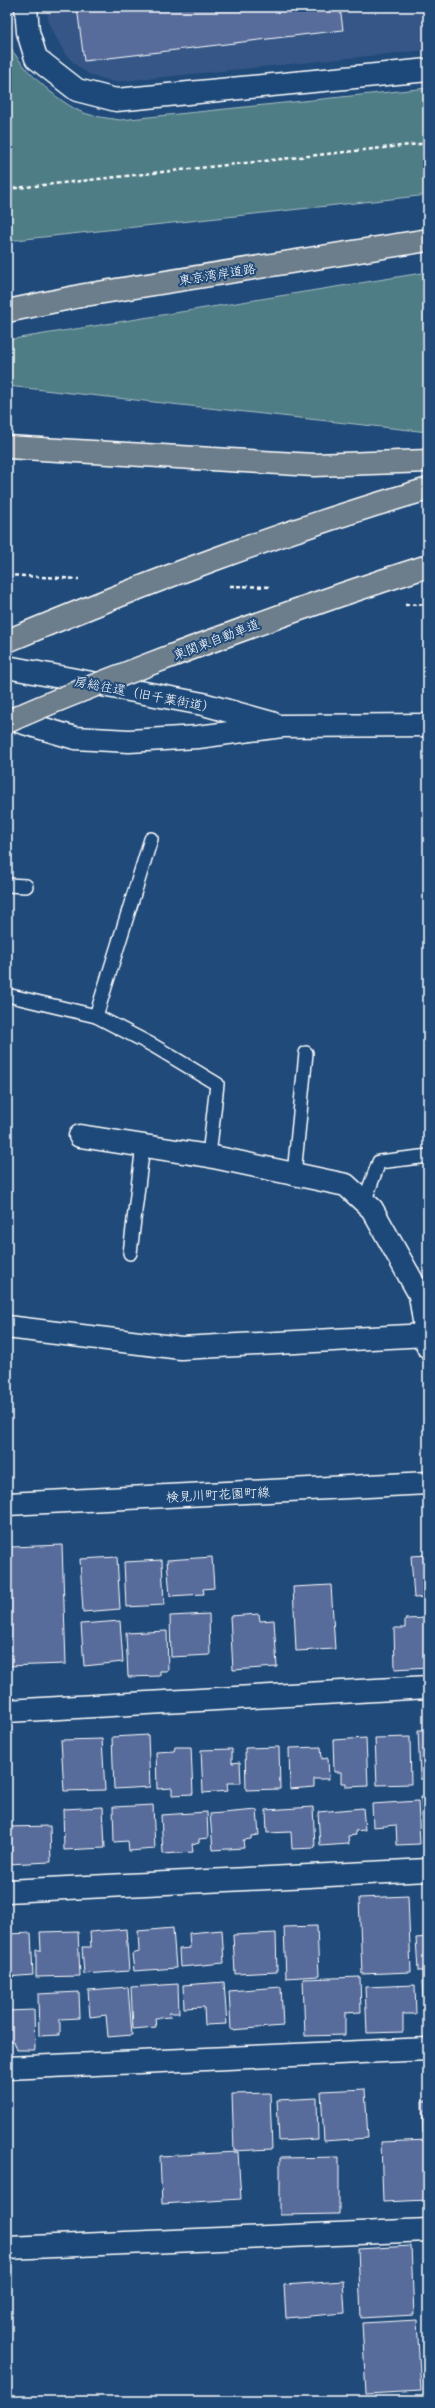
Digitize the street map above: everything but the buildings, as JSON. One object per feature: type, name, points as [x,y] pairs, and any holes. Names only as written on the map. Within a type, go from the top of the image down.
[{"type":"highway","name":"東京湾岸道路","points":[[7,311],[85,295],[428,240]]},
{"type":"highway","points":[[7,447],[314,465],[428,461]]},
{"type":"highway","points":[[7,640],[227,554],[340,514],[428,490]]},
{"type":"highway","name":"東関東自動車道","points":[[7,722],[44,705],[205,643],[328,598],[428,566]]},
{"type":"street","points":[[26,7],[28,32],[36,58],[77,90],[116,100],[428,70]]},
{"type":"street","name":"房総往還（旧千葉街道）","points":[[7,668],[203,704],[282,726]]},
{"type":"street","name":"房総往還（旧千葉街道）","points":[[7,718],[75,738],[130,741],[198,737],[282,726],[428,725]]},
{"type":"street","points":[[7,1327],[180,1348],[427,1341],[420,1295],[372,1209],[346,1185],[209,1156],[80,1136]]},
{"type":"street","name":"検見川町花園町線","points":[[7,1504],[428,1483]]},
{"type":"street","points":[[7,1711],[428,1687]]},
{"type":"street","points":[[7,1892],[428,1870]]},
{"type":"street","points":[[7,2068],[428,2049]]},
{"type":"street","points":[[7,2248],[428,2230]]},
{"type":"lane","points":[[96,1016],[151,839]]},
{"type":"lane","points":[[7,885],[26,886]]},
{"type":"lane","points":[[7,995],[96,1016],[154,1046],[217,1084],[209,1156]]},
{"type":"lane","points":[[294,1174],[306,1053]]},
{"type":"lane","points":[[130,1253],[143,1146]]},
{"type":"lane","points":[[364,1202],[380,1162],[428,1156]]},
{"type":"path","points":[[7,189],[428,143]]},
{"type":"shaded area","points":[[46,7],[428,7],[428,50],[114,82],[90,75],[77,66],[65,54],[49,24]]},
{"type":"green space","points":[[7,37],[17,58],[38,81],[63,101],[84,113],[120,120],[428,88],[428,195],[7,241]]},
{"type":"green space","points":[[428,272],[428,432],[7,386],[7,340]]}]
